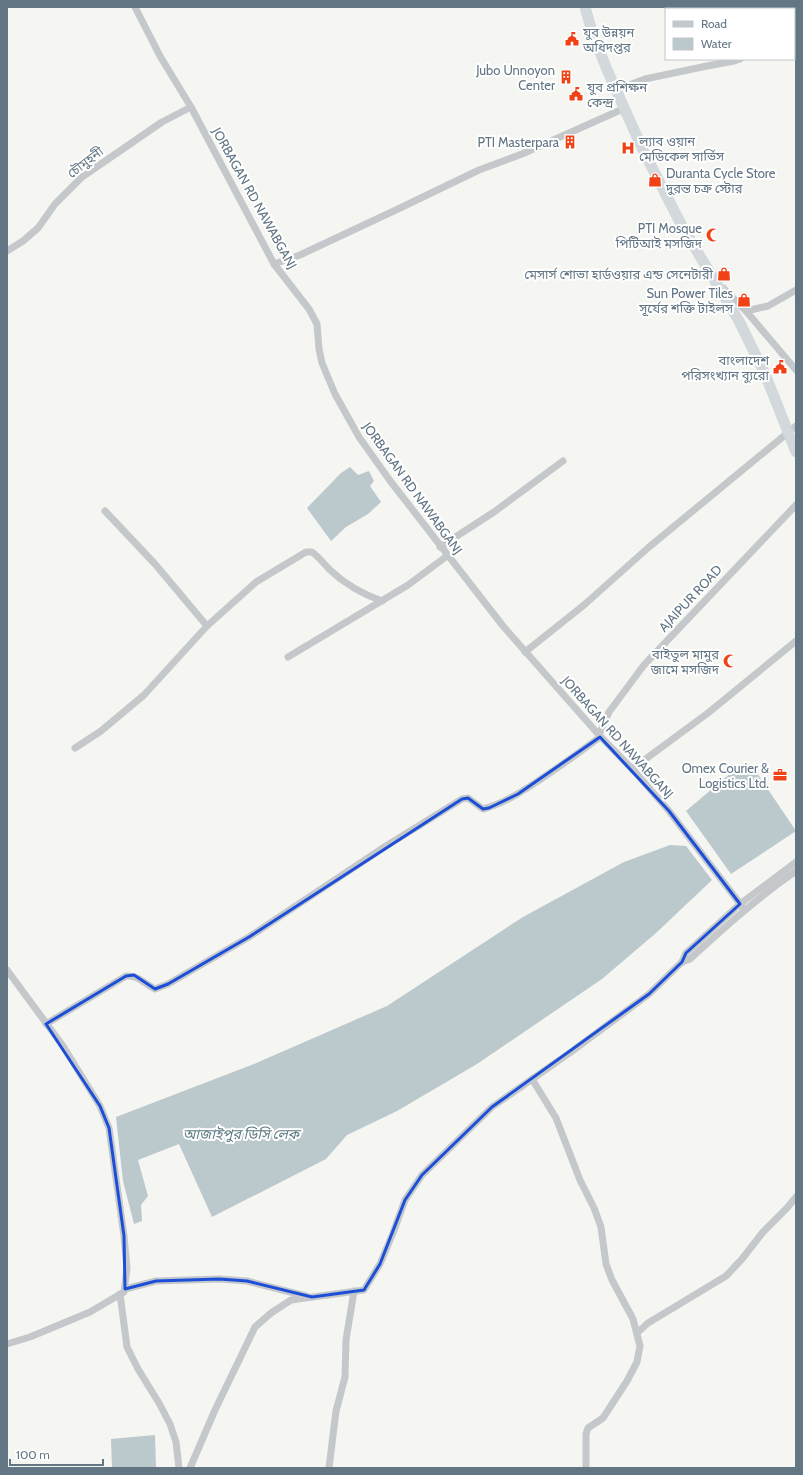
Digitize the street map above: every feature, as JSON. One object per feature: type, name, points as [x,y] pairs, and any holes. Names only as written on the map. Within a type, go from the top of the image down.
[{"type":"highway","points":[[585,7],[594,35],[616,90],[647,157],[679,222],[739,321],[792,429],[796,452]]},
{"type":"street","name":"JORBAGAN RD NAWABGANJ","points":[[134,7],[160,56],[191,107],[274,264],[309,309],[317,324],[322,363],[335,394],[359,437],[447,556],[503,626],[600,736],[632,769],[669,811],[742,907]]},
{"type":"street","points":[[616,90],[645,79],[737,60]]},
{"type":"street","name":"চৌমুহনী","points":[[7,250],[23,241],[38,228],[55,204],[82,177],[162,122],[191,107]]},
{"type":"street","points":[[274,264],[307,252],[479,170],[522,154],[625,108]]},
{"type":"street","points":[[717,284],[722,287],[746,311],[796,370]]},
{"type":"street","points":[[746,311],[768,306],[796,290]]},
{"type":"street","points":[[525,652],[584,605],[649,547],[792,429]]},
{"type":"street","points":[[440,546],[494,512],[562,461]]},
{"type":"street","name":"AJAIPUR ROAD","points":[[600,736],[610,712],[644,665],[796,505]]},
{"type":"street","points":[[105,511],[155,564],[207,626]]},
{"type":"street","points":[[75,748],[101,731],[144,694],[207,626],[256,582],[306,552],[316,554],[329,570],[348,586],[364,595],[382,601]]},
{"type":"street","points":[[288,657],[408,585],[447,556]]},
{"type":"street","points":[[632,769],[708,713],[796,641]]},
{"type":"street","points":[[46,1024],[126,976],[134,975],[155,989],[168,984],[249,937],[392,842],[462,799],[468,798],[483,809],[490,808],[518,794],[564,764],[600,736]]},
{"type":"street","points":[[190,1468],[214,1410],[255,1327],[271,1313],[291,1300],[364,1290],[380,1264],[405,1200],[422,1175],[492,1107],[571,1052],[649,994],[682,962],[686,953],[796,862]]},
{"type":"street","points":[[742,907],[796,871]]},
{"type":"street","points":[[7,970],[63,1046],[100,1106],[109,1128],[127,1268],[123,1291],[127,1347],[170,1424],[176,1442],[179,1468]]},
{"type":"street","points":[[532,1079],[556,1118],[580,1180],[594,1208],[601,1227],[606,1264],[612,1280],[633,1319],[640,1346],[637,1362],[627,1381],[603,1418],[588,1428],[586,1434],[586,1468]]},
{"type":"street","points":[[637,1333],[648,1323],[726,1276],[763,1232],[796,1197]]},
{"type":"street","points":[[7,1344],[30,1337],[90,1312],[123,1291],[156,1281],[219,1279],[247,1281],[312,1298]]},
{"type":"street","points":[[329,1468],[336,1411],[345,1377],[346,1340],[354,1292]]},
{"type":"highlighted area","points":[[600,737],[669,811],[740,904],[686,953],[682,962],[649,994],[492,1107],[422,1175],[405,1200],[380,1264],[364,1290],[312,1297],[247,1281],[219,1279],[156,1281],[125,1289],[124,1236],[109,1128],[100,1106],[46,1024],[126,976],[134,975],[155,989],[168,984],[249,937],[462,799],[468,798],[483,809],[489,808],[518,794]]},
{"type":"water","points":[[350,467],[358,475],[369,471],[374,481],[370,486],[381,502],[368,514],[346,527],[331,541],[307,508],[341,473]]},
{"type":"water","points":[[755,770],[796,831],[731,874],[686,811],[732,772]]},
{"type":"water","name":"আজাইপুর ডিসি লেক","points":[[670,845],[686,846],[712,880],[656,933],[602,979],[477,1064],[397,1111],[347,1135],[326,1159],[212,1217],[179,1144],[138,1160],[148,1196],[141,1205],[142,1221],[134,1224],[123,1181],[116,1117],[254,1064],[387,1006],[523,917],[624,862]]},
{"type":"water","points":[[155,1435],[156,1468],[112,1468],[111,1439]]},
{"type":"place","name":"যুব উন্নয়ন অধিদপ্তর","points":[[572,39]]},
{"type":"place","name":"Jubo Unnoyon Center","points":[[566,77]]},
{"type":"place","name":"যুব প্রশিক্ষন কেন্দ্র","points":[[576,94]]},
{"type":"place","name":"PTI Masterpara","points":[[570,142]]},
{"type":"place","name":"ল্যাব ওয়ান মেডিকেল সার্ভিস","points":[[628,148]]},
{"type":"place","name":"Duranta Cycle Store দুরন্ত চক্র স্টোর","points":[[655,180]]},
{"type":"place","name":"PTI Mosque পিটিআই মসজিদ","points":[[713,235]]},
{"type":"place","name":"মেসার্স শোভা হার্ডওয়ার এন্ড সেনেটারী","points":[[724,274]]},
{"type":"place","name":"Sun Power Tiles সূর্যের শক্তি টাইলস","points":[[744,300]]},
{"type":"place","name":"বাংলাদেশ পরিসংখ্যান ব্যুরো","points":[[780,367]]},
{"type":"place","name":"বাইতুল মামুর জামে মসজিদ","points":[[730,661]]},
{"type":"place","name":"Omex Courier & Logistics Ltd.","points":[[780,775]]}]
